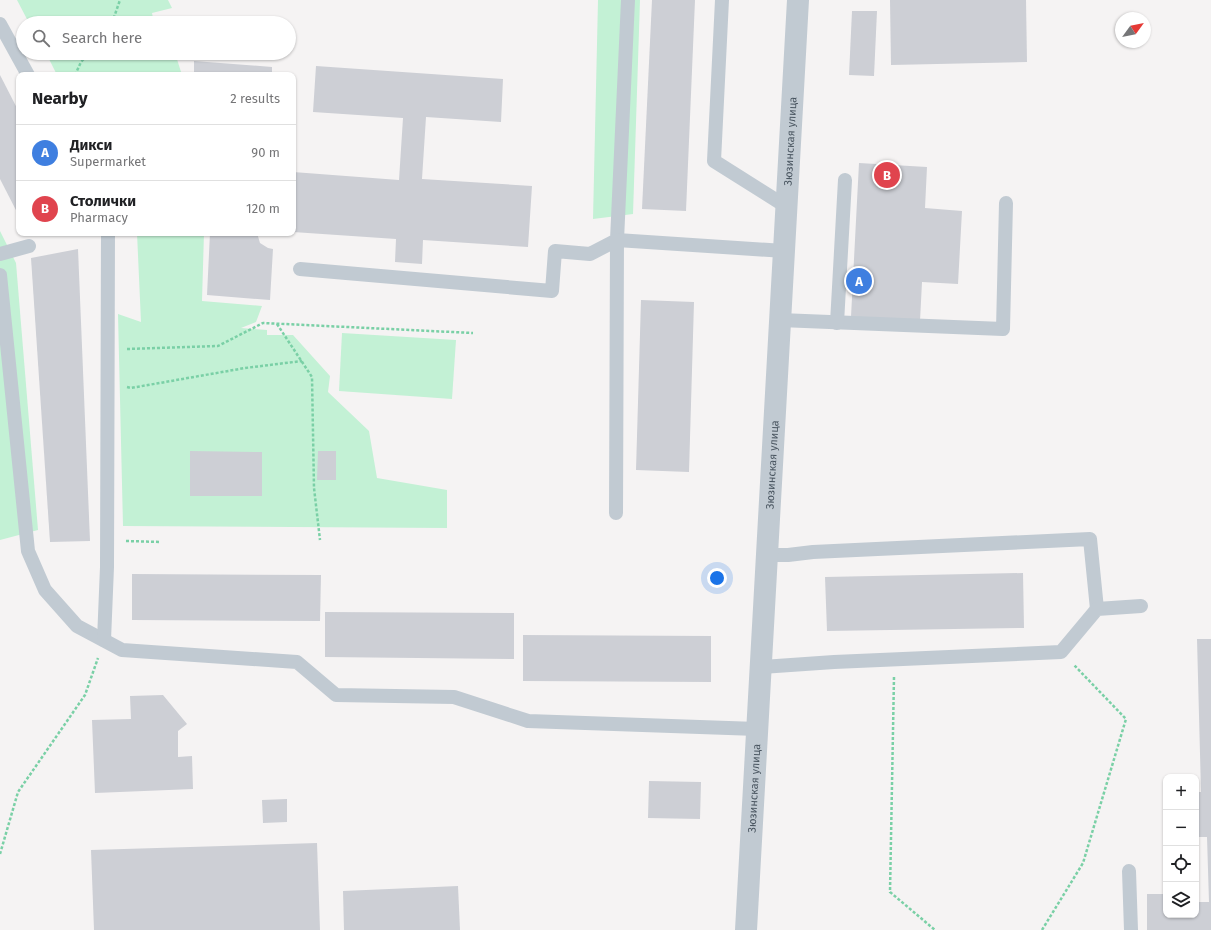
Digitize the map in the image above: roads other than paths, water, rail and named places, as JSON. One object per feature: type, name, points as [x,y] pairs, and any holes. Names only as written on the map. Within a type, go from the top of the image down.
[{"type":"street","name":"Зюзинская улица","points":[[746,930],[798,0]]},
{"type":"lane","points":[[616,513],[618,240],[628,0]]},
{"type":"lane","points":[[722,0],[714,161],[787,208]]},
{"type":"lane","points":[[0,24],[16,53]]},
{"type":"lane","points":[[20,60],[26,72]]},
{"type":"lane","points":[[837,323],[845,180]]},
{"type":"lane","points":[[780,320],[1003,329],[1006,203]]},
{"type":"lane","points":[[104,640],[107,540],[108,236]]},
{"type":"lane","points":[[300,269],[552,291],[555,251],[590,254],[618,240],[784,251]]},
{"type":"lane","points":[[0,254],[29,246]]},
{"type":"lane","points":[[0,275],[28,551],[45,590],[77,626],[122,650],[297,662],[336,695],[454,697],[528,721],[757,729]]},
{"type":"lane","points":[[761,667],[894,659],[1061,652],[1097,609],[1090,539],[813,552],[788,555],[767,554]]},
{"type":"lane","points":[[1097,609],[1141,606]]},
{"type":"lane","points":[[1129,871],[1131,930]]},
{"type":"place","name":"Столички","points":[[887,175]]},
{"type":"place","name":"Дикси","points":[[859,281]]}]
